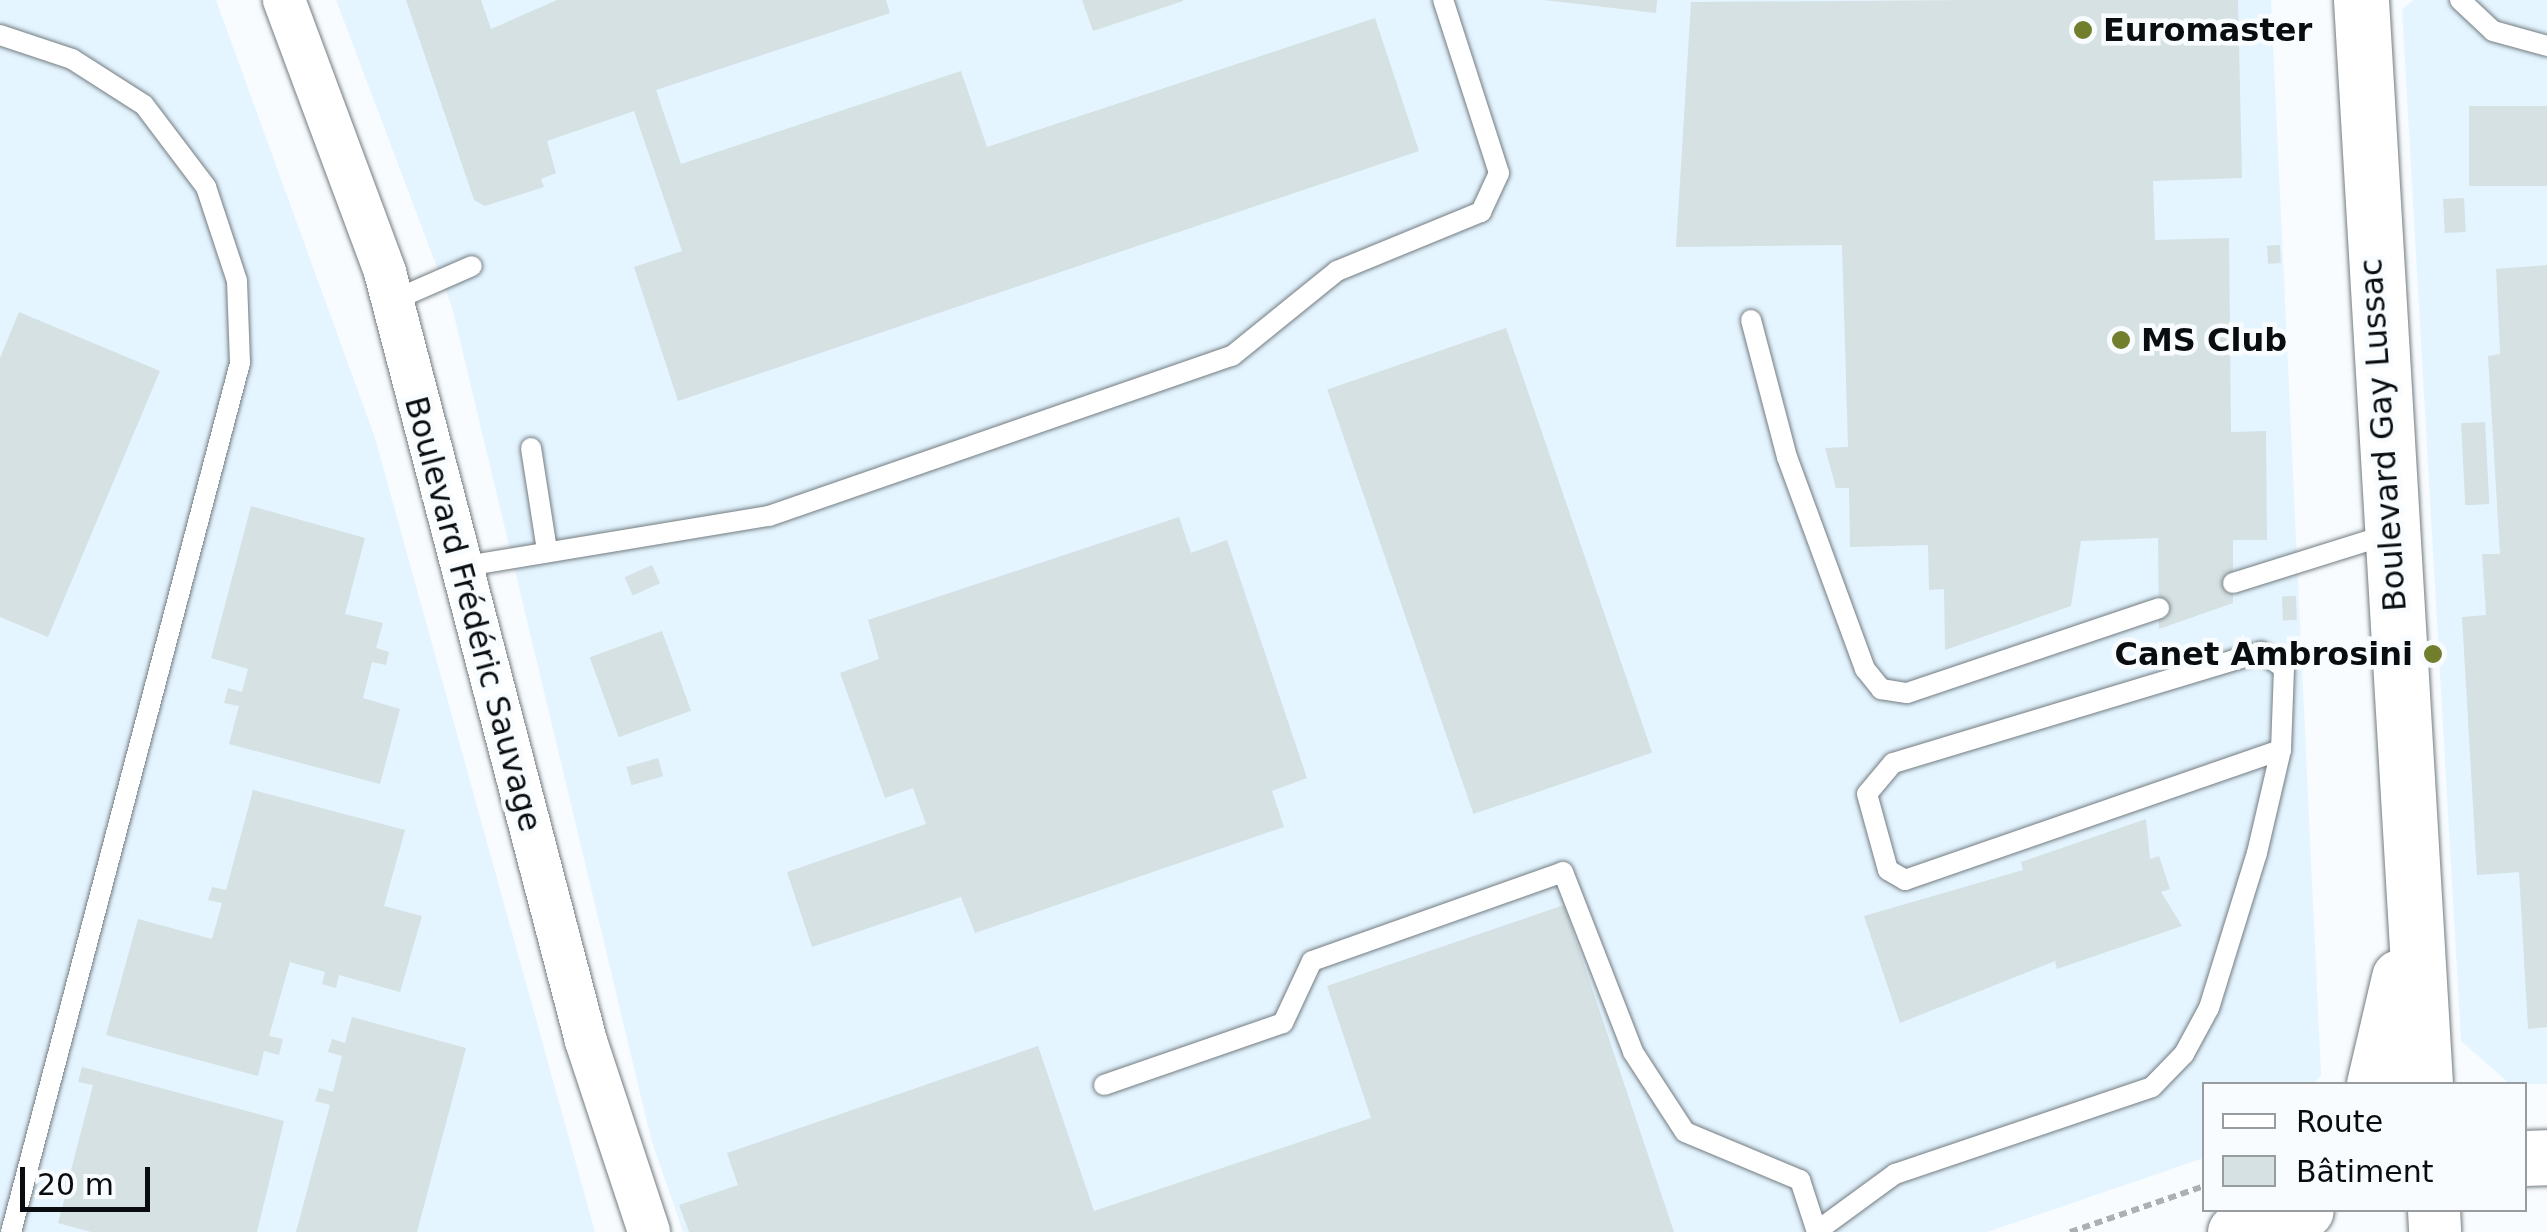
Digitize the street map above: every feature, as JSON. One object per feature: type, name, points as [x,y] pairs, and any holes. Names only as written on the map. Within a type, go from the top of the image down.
[{"type":"main road","name":"Boulevard Gay Lussac","points":[[2361,0],[2389,534],[2425,1082]]},
{"type":"main road","name":"Boulevard Gay Lussac","points":[[2375,1082],[2393,1026],[2412,870]]},
{"type":"street","name":"Boulevard Frédéric Sauvage","points":[[284,0],[392,301],[586,1042],[649,1232]]},
{"type":"lane","points":[[460,568],[547,550],[770,516],[1232,356],[1337,272],[1480,212],[1499,173],[1444,0]]},
{"type":"lane","points":[[2460,0],[2492,30],[2547,46]]},
{"type":"lane","points":[[0,35],[72,58],[144,105],[206,186],[237,281],[240,364],[11,1232]]},
{"type":"lane","points":[[392,301],[472,266]]},
{"type":"lane","points":[[1752,320],[1786,457],[1865,669],[1881,689],[1907,694],[2159,608]]},
{"type":"lane","points":[[531,448],[547,550]]},
{"type":"lane","points":[[2233,583],[2389,534]]},
{"type":"lane","points":[[1104,1084],[1283,1023],[1312,961],[1563,872],[1633,1052],[1685,1132],[1800,1180],[1817,1232],[1895,1174],[2152,1088],[2184,1054],[2214,991],[2280,750],[2284,668],[2260,652],[1892,763],[1868,794],[1888,870],[1905,880],[2280,750]]},
{"type":"path","points":[[2070,1232],[2202,1187]]},
{"type":"shaded area","points":[[0,0],[216,0],[375,438],[595,1232],[0,1232]]},
{"type":"shaded area","points":[[336,0],[2271,0],[2321,1075],[2316,1082],[2202,1082],[2202,1159],[1987,1232],[683,1232],[651,1139],[452,307]]},
{"type":"shaded area","points":[[2413,0],[2547,0],[2547,1084],[2508,1082],[2461,1041],[2402,10]]},
{"type":"building","points":[[406,0],[481,0],[491,29],[557,0],[886,0],[890,13],[656,90],[681,164],[961,71],[987,147],[1375,18],[1419,151],[678,401],[634,267],[682,251],[634,111],[547,141],[556,173],[541,179],[544,187],[485,206],[474,200]]},
{"type":"building","points":[[1082,0],[1183,0],[1183,1],[1093,31]]},
{"type":"building","points":[[1544,0],[1657,0],[1656,13]]},
{"type":"building","points":[[2238,0],[2242,178],[2153,181],[2155,240],[2229,238],[2231,432],[2266,431],[2267,540],[2233,540],[2233,603],[2159,629],[2158,538],[2081,541],[2071,606],[1945,650],[1944,589],[1929,590],[1928,545],[1850,547],[1849,488],[1836,488],[1825,448],[1848,447],[1842,245],[1676,247],[1691,2]]},
{"type":"building","points":[[2469,106],[2547,106],[2547,186],[2469,186]]},
{"type":"building","points":[[2464,198],[2466,232],[2445,233],[2443,199]]},
{"type":"building","points":[[2280,245],[2281,263],[2268,264],[2267,246]]},
{"type":"building","points":[[2547,265],[2547,1027],[2528,1029],[2519,872],[2477,875],[2462,617],[2486,615],[2482,554],[2500,554],[2488,356],[2500,354],[2496,269]]},
{"type":"building","points":[[19,312],[160,371],[48,637],[0,617],[0,358]]},
{"type":"building","points":[[1506,328],[1652,753],[1473,814],[1327,390]]},
{"type":"building","points":[[2485,422],[2489,504],[2465,505],[2461,423]]},
{"type":"building","points":[[251,506],[365,538],[345,614],[383,623],[376,648],[389,652],[386,665],[372,662],[363,698],[400,709],[380,784],[229,744],[239,706],[224,703],[228,688],[242,692],[248,669],[211,658]]},
{"type":"building","points":[[1179,517],[1191,553],[1227,540],[1307,778],[1272,791],[1284,827],[975,933],[961,897],[812,947],[787,872],[926,824],[913,788],[885,798],[840,673],[879,659],[868,620]]},
{"type":"building","points":[[652,565],[660,583],[633,595],[625,577]]},
{"type":"building","points":[[2282,596],[2296,596],[2297,620],[2283,620]]},
{"type":"building","points":[[662,631],[691,711],[619,737],[590,657]]},
{"type":"building","points":[[658,758],[663,776],[632,785],[626,767]]},
{"type":"building","points":[[253,790],[405,830],[384,906],[422,916],[400,992],[339,975],[336,988],[322,984],[325,972],[290,962],[269,1036],[283,1039],[279,1055],[264,1051],[258,1076],[106,1035],[138,919],[212,939],[222,903],[208,900],[212,887],[226,890]]},
{"type":"building","points":[[2146,819],[2150,859],[2159,856],[2170,889],[2161,892],[2182,926],[2057,969],[2055,961],[1900,1023],[1864,916],[2023,870],[2021,862]]},
{"type":"building","points":[[1564,905],[1674,1232],[689,1232],[679,1205],[738,1185],[727,1153],[1038,1046],[1094,1211],[1371,1118],[1327,986]]},
{"type":"building","points":[[352,1017],[466,1048],[417,1232],[296,1232],[330,1105],[315,1101],[319,1088],[333,1092],[342,1056],[328,1052],[332,1039],[345,1043]]},
{"type":"building","points":[[82,1067],[284,1121],[257,1232],[91,1232],[58,1223],[65,1197],[50,1192],[54,1178],[68,1182],[93,1085],[78,1082]]},
{"type":"place","name":"Euromaster","points":[[2083,30]]},
{"type":"place","name":"MS Club","points":[[2121,340]]},
{"type":"place","name":"Canet Ambrosini","points":[[2433,654]]}]
